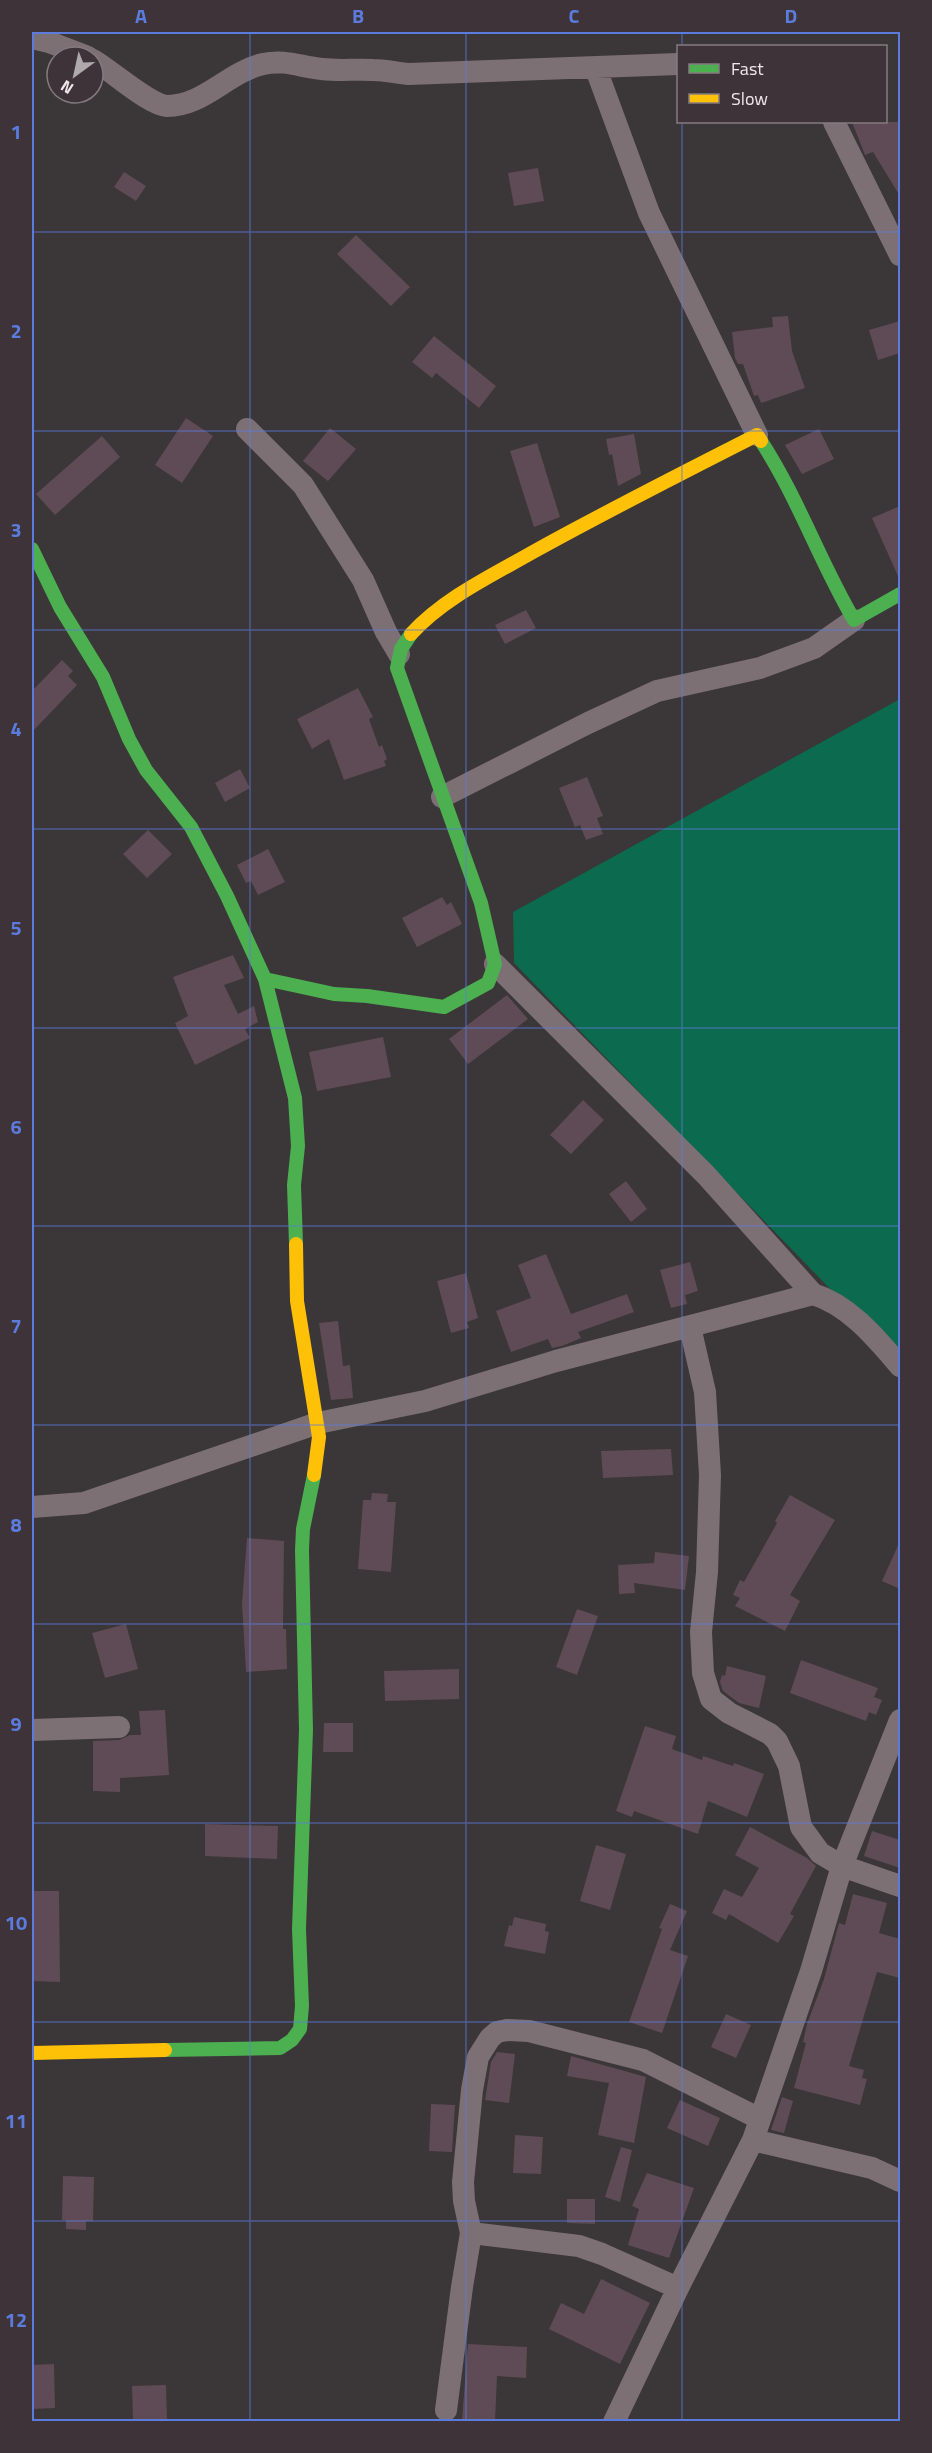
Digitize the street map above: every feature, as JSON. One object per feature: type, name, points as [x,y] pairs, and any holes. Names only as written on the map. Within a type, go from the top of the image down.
[{"type":"street","points":[[32,38],[57,45]]},
{"type":"street","points":[[105,67],[138,92],[165,106],[194,101],[232,77],[260,64],[281,61],[322,70],[373,70],[409,74],[596,69],[677,64]]},
{"type":"street","points":[[596,69],[649,213],[758,435],[782,473],[838,593],[854,620]]},
{"type":"street","points":[[834,123],[900,255]]},
{"type":"street","points":[[247,429],[303,485],[363,580],[386,632],[399,654]]},
{"type":"street","points":[[758,435],[580,525],[485,579],[432,615],[407,639],[399,654],[397,668],[481,903],[495,964],[706,1175],[813,1294]]},
{"type":"street","points":[[32,549],[60,607],[103,677],[129,739],[146,770],[191,827],[227,896],[265,979],[295,1098],[298,1146],[294,1195],[297,1301],[319,1437],[303,1529],[302,1550],[306,1730],[299,1929],[302,2006],[300,2029],[292,2040],[280,2048],[32,2053]]},
{"type":"street","points":[[442,797],[588,723],[657,691],[760,668],[814,648],[854,620],[900,594]]},
{"type":"street","points":[[265,979],[334,994],[367,996],[444,1007],[488,983],[495,964]]},
{"type":"street","points":[[32,1507],[94,1500],[318,1423],[425,1401],[555,1361],[813,1294],[824,1297],[871,1332],[900,1366]]},
{"type":"street","points":[[690,1327],[705,1392],[710,1475],[707,1572],[701,1632],[703,1673],[711,1699],[729,1713],[770,1734],[777,1741],[789,1766],[801,1827],[820,1853],[842,1866],[900,1886]]},
{"type":"street","points":[[614,2421],[753,2140],[812,1971],[842,1866],[900,1720]]},
{"type":"street","points":[[32,1730],[119,1727]]},
{"type":"street","points":[[447,2410],[471,2233],[464,2201],[463,2182],[472,2090],[478,2057],[483,2047],[497,2032],[529,2031],[643,2060],[760,2119]]},
{"type":"street","points":[[753,2140],[872,2168],[900,2181]]},
{"type":"street","points":[[471,2233],[579,2246],[678,2288]]},
{"type":"green space","points":[[900,699],[900,1361],[514,963],[513,912]]},
{"type":"building","points":[[900,122],[900,196],[873,152],[865,155],[852,123]]},
{"type":"building","points":[[538,168],[544,201],[514,206],[508,173]]},
{"type":"building","points":[[124,172],[146,186],[136,201],[114,187]]},
{"type":"building","points":[[356,235],[410,287],[391,306],[337,254]]},
{"type":"building","points":[[788,316],[792,351],[805,388],[761,403],[758,395],[754,396],[743,364],[738,364],[735,358],[732,332],[773,327],[772,317]]},
{"type":"building","points":[[900,321],[900,353],[878,360],[869,330]]},
{"type":"building","points":[[434,336],[496,386],[479,408],[436,373],[432,378],[412,362]]},
{"type":"building","points":[[186,418],[213,436],[182,483],[155,465]]},
{"type":"building","points":[[330,428],[356,449],[328,481],[303,461]]},
{"type":"building","points":[[819,429],[834,459],[802,474],[785,445]]},
{"type":"building","points":[[634,434],[641,474],[618,486],[612,454],[609,455],[606,439]]},
{"type":"building","points":[[102,436],[120,457],[55,515],[36,494]]},
{"type":"building","points":[[537,443],[560,517],[534,527],[510,451]]},
{"type":"building","points":[[900,506],[900,576],[898,576],[872,518]]},
{"type":"building","points":[[526,610],[536,628],[505,644],[495,625]]},
{"type":"building","points":[[62,660],[73,671],[68,676],[77,685],[32,732],[32,691]]},
{"type":"building","points":[[358,688],[373,717],[369,719],[379,747],[382,745],[387,759],[384,761],[386,766],[344,780],[329,739],[312,749],[297,719]]},
{"type":"building","points":[[240,769],[250,788],[225,802],[215,783]]},
{"type":"building","points":[[587,777],[603,816],[597,818],[603,834],[586,840],[580,825],[575,827],[559,788]]},
{"type":"building","points":[[148,830],[172,854],[147,878],[123,854]]},
{"type":"building","points":[[268,849],[285,882],[258,895],[251,881],[246,883],[237,865]]},
{"type":"building","points":[[442,897],[447,905],[451,902],[462,924],[417,947],[402,918]]},
{"type":"building","points":[[233,955],[244,978],[224,985],[238,1014],[254,1006],[258,1022],[245,1029],[250,1038],[195,1065],[175,1023],[188,1016],[173,977]]},
{"type":"building","points":[[507,995],[528,1019],[468,1064],[449,1039]]},
{"type":"building","points":[[383,1037],[391,1077],[317,1091],[309,1052]]},
{"type":"building","points":[[583,1100],[604,1120],[571,1154],[550,1135]]},
{"type":"building","points":[[626,1181],[647,1209],[631,1222],[609,1194]]},
{"type":"building","points":[[546,1254],[571,1314],[627,1294],[634,1312],[578,1332],[581,1338],[562,1346],[552,1348],[548,1339],[511,1352],[496,1311],[531,1298],[518,1265]]},
{"type":"building","points":[[690,1262],[698,1291],[685,1295],[687,1304],[671,1308],[660,1270]]},
{"type":"building","points":[[466,1273],[478,1318],[467,1322],[469,1328],[451,1333],[437,1281]]},
{"type":"building","points":[[338,1321],[343,1366],[350,1365],[353,1398],[331,1400],[319,1323]]},
{"type":"building","points":[[671,1449],[673,1475],[603,1478],[601,1451]]},
{"type":"building","points":[[372,1493],[388,1494],[387,1502],[396,1502],[391,1572],[358,1569],[363,1500],[371,1500]]},
{"type":"building","points":[[790,1495],[835,1520],[790,1595],[800,1601],[785,1631],[735,1606],[740,1598],[733,1595],[740,1580],[744,1582]]},
{"type":"building","points":[[247,1538],[284,1541],[283,1629],[286,1629],[287,1669],[246,1672],[242,1603]]},
{"type":"building","points":[[900,1541],[900,1589],[882,1581]]},
{"type":"building","points":[[655,1552],[689,1556],[685,1590],[634,1583],[635,1593],[619,1594],[618,1565],[654,1563]]},
{"type":"building","points":[[577,1609],[598,1616],[577,1675],[556,1667]]},
{"type":"building","points":[[126,1624],[138,1669],[105,1678],[92,1633]]},
{"type":"building","points":[[801,1660],[878,1688],[874,1697],[882,1700],[876,1715],[869,1712],[866,1721],[790,1693]]},
{"type":"building","points":[[727,1666],[766,1676],[759,1708],[739,1703],[723,1691],[720,1682],[722,1675],[725,1676]]},
{"type":"building","points":[[459,1669],[459,1699],[385,1701],[384,1671]]},
{"type":"building","points":[[165,1710],[169,1775],[120,1778],[120,1792],[93,1791],[93,1741],[119,1740],[130,1735],[141,1735],[139,1711]]},
{"type":"building","points":[[324,1723],[353,1723],[353,1752],[323,1752]]},
{"type":"building","points":[[645,1726],[676,1736],[672,1749],[702,1760],[703,1756],[733,1766],[734,1763],[764,1774],[747,1817],[708,1801],[698,1834],[634,1811],[632,1817],[616,1811]]},
{"type":"building","points":[[205,1824],[278,1826],[277,1859],[205,1856]]},
{"type":"building","points":[[750,1827],[807,1858],[816,1866],[790,1914],[794,1916],[778,1943],[729,1914],[726,1920],[712,1913],[724,1889],[742,1897],[759,1868],[735,1855]]},
{"type":"building","points":[[872,1831],[900,1840],[900,1868],[864,1856]]},
{"type":"building","points":[[596,1845],[626,1854],[610,1910],[580,1901]]},
{"type":"building","points":[[32,1891],[59,1891],[60,1982],[32,1981]]},
{"type":"building","points":[[853,1894],[887,1903],[879,1933],[900,1939],[900,1978],[877,1972],[849,2066],[864,2070],[862,2078],[867,2079],[860,2105],[794,2088],[806,2043],[803,2042],[807,2024],[824,1979],[839,1923],[845,1925]]},
{"type":"building","points":[[670,1904],[687,1911],[670,1950],[688,1956],[662,2033],[629,2022],[662,1929],[659,1928]]},
{"type":"building","points":[[514,1917],[546,1924],[545,1931],[549,1932],[545,1954],[504,1946],[509,1925],[512,1926]]},
{"type":"building","points":[[726,2014],[751,2025],[736,2058],[711,2047]]},
{"type":"building","points":[[497,2052],[515,2054],[509,2103],[485,2100],[491,2062]]},
{"type":"building","points":[[571,2056],[646,2077],[634,2143],[598,2135],[609,2083],[567,2076]]},
{"type":"building","points":[[782,2097],[793,2101],[784,2133],[771,2130]]},
{"type":"building","points":[[680,2100],[720,2118],[708,2146],[667,2128]]},
{"type":"building","points":[[431,2104],[455,2105],[452,2152],[429,2151]]},
{"type":"building","points":[[515,2135],[543,2137],[541,2174],[513,2173]]},
{"type":"building","points":[[621,2147],[632,2150],[620,2202],[605,2197]]},
{"type":"building","points":[[647,2173],[694,2188],[669,2258],[628,2245],[639,2209],[632,2206]]},
{"type":"building","points":[[63,2176],[94,2177],[93,2221],[86,2221],[86,2230],[66,2229],[66,2220],[62,2220]]},
{"type":"building","points":[[567,2199],[595,2199],[595,2224],[567,2223]]},
{"type":"building","points":[[601,2279],[650,2303],[620,2364],[549,2329],[561,2303],[584,2314]]},
{"type":"building","points":[[468,2344],[527,2347],[526,2378],[497,2376],[495,2421],[462,2420]]},
{"type":"building","points":[[54,2364],[55,2408],[32,2409],[32,2365]]},
{"type":"building","points":[[166,2385],[167,2421],[133,2421],[132,2386]]},
{"type":"traffic: fast","points":[[761,441],[786,485],[854,620],[900,594]]},
{"type":"traffic: fast","points":[[32,549],[60,607],[103,677],[129,739],[146,770],[191,827],[227,896],[265,979],[295,1098],[298,1146],[294,1185],[296,1244]]},
{"type":"traffic: fast","points":[[265,979],[334,994],[367,996],[444,1007],[488,983],[495,964],[481,903],[397,668],[401,649],[411,634]]},
{"type":"traffic: fast","points":[[165,2050],[280,2048],[292,2040],[300,2029],[302,2006],[299,1929],[306,1730],[302,1550],[303,1529],[314,1475]]},
{"type":"traffic: slow","points":[[411,634],[438,609],[533,552],[757,435],[761,441]]},
{"type":"traffic: slow","points":[[296,1244],[297,1301],[319,1437],[314,1475]]},
{"type":"traffic: slow","points":[[32,2053],[165,2050]]}]
